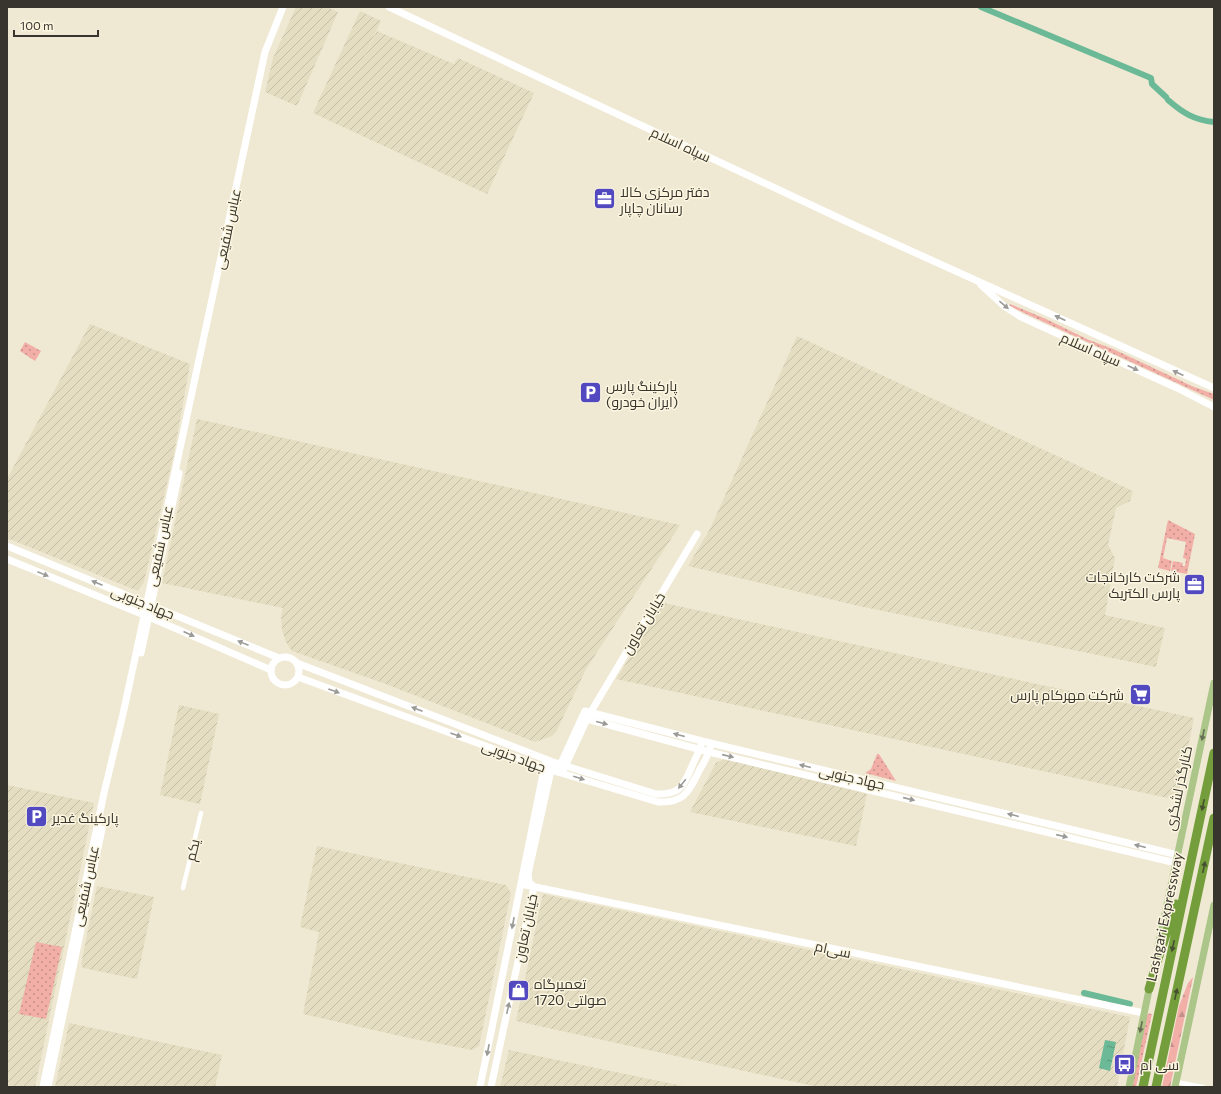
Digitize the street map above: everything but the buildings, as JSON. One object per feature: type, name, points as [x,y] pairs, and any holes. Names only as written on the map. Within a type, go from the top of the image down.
[{"type":"highway","name":"Lashgari Expressway","points":[[1143,1087],[1214,753]]},
{"type":"highway","name":"Lashgari Expressway","points":[[1156,1087],[1214,818]]},
{"type":"highway","points":[[1150,989],[1157,962],[1189,865]]},
{"type":"main road","name":"کنارگذر لشگری","points":[[1129,1087],[1214,683]]},
{"type":"main road","points":[[1176,1084],[1214,905]]},
{"type":"street","name":"عباس شفیعی","points":[[149,605],[265,52],[282,7]]},
{"type":"street","name":"عباس شفیعی","points":[[43,1087],[104,793],[149,605],[267,53],[286,7]]},
{"type":"street","name":"سپاه اسلام","points":[[389,7],[856,226],[1214,388]]},
{"type":"street","name":"سپاه اسلام","points":[[974,279],[1004,306],[1020,317],[1170,385],[1214,408]]},
{"type":"street","name":"خیابان تعاون","points":[[588,716],[697,534]]},
{"type":"street","name":"جهاد جنوبی","points":[[7,546],[280,658]]},
{"type":"street","name":"جهاد جنوبی","points":[[7,559],[146,616],[271,670]]},
{"type":"street","name":"عباس شفیعی","points":[[48,1087],[146,616]]},
{"type":"street","points":[[280,658],[292,658],[297,663],[299,668],[298,677],[293,683],[282,684],[273,678],[271,670],[273,664],[280,658]]},
{"type":"street","name":"جهاد جنوبی","points":[[297,663],[556,763],[656,794],[668,794],[677,791],[685,783],[700,749]]},
{"type":"street","name":"جهاد جنوبی","points":[[298,677],[553,771],[658,802],[670,802],[681,798],[690,789],[709,752]]},
{"type":"street","name":"جهاد جنوبی","points":[[556,763],[585,711],[588,716],[709,752],[1176,863]]},
{"type":"street","name":"جهاد جنوبی","points":[[588,716],[702,741],[1178,855]]},
{"type":"street","points":[[700,749],[702,741]]},
{"type":"street","points":[[709,752],[711,744]]},
{"type":"street","points":[[553,771],[556,763]]},
{"type":"street","points":[[553,771],[556,763]]},
{"type":"street","name":"خیابان تعاون","points":[[480,1087],[521,884],[553,771]]},
{"type":"street","name":"خیابان تعاون","points":[[492,1087],[534,887],[529,882],[528,874],[553,771]]},
{"type":"street","name":"یکم","points":[[183,888],[200,813]]},
{"type":"street","name":"سی‌ام","points":[[521,884],[1144,1013]]},
{"type":"street","points":[[1176,1084],[1203,1087]]},
{"type":"shaded area","points":[[296,7],[327,7],[338,12],[297,106],[265,92],[273,58]]},
{"type":"shaded area","points":[[360,11],[381,21],[357,72],[377,31],[454,64],[458,58],[534,93],[487,194],[313,113]]},
{"type":"shaded area","points":[[90,324],[190,364],[174,454],[144,582],[138,591],[7,538],[7,479]]},
{"type":"shaded area","points":[[797,336],[1133,491],[1130,501],[1116,508],[1108,545],[1115,558],[1105,615],[1165,628],[1156,667],[859,606],[688,566],[710,529]]},
{"type":"shaded area","points":[[197,419],[680,525],[586,669],[556,732],[552,736],[535,742],[383,683],[292,651],[286,642],[282,630],[281,615],[283,608],[162,583]]},
{"type":"shaded area","points":[[664,603],[1194,718],[1177,800],[616,679]]},
{"type":"shaded area","points":[[179,705],[219,714],[200,804],[160,795]]},
{"type":"shaded area","points":[[726,758],[867,794],[856,846],[690,812],[716,763]]},
{"type":"shaded area","points":[[7,785],[94,803],[35,1087],[7,1087]]},
{"type":"shaded area","points":[[317,846],[506,885],[511,893],[479,1046],[472,1050],[409,1038],[303,1014],[319,932],[300,927]]},
{"type":"shaded area","points":[[97,886],[154,897],[137,979],[83,968],[81,964]]},
{"type":"shaded area","points":[[543,894],[1130,1017],[1117,1087],[818,1087],[516,1021]]},
{"type":"shaded area","points":[[69,1023],[222,1055],[215,1087],[55,1087]]},
{"type":"shaded area","points":[[509,1050],[688,1087],[500,1087]]},
{"type":"green space","points":[[1010,304],[1046,319],[1089,340],[1113,349],[1194,387],[1214,394],[1214,400],[1009,306]]},
{"type":"green space","points":[[25,342],[41,351],[35,361],[20,351]]},
{"type":"green space","points":[[1168,520],[1195,534],[1187,574],[1171,571],[1173,561],[1183,563],[1182,566],[1185,566],[1186,559],[1183,558],[1186,542],[1167,538],[1163,558],[1172,561],[1170,571],[1158,568]]},
{"type":"green space","points":[[877,754],[879,754],[896,781],[865,773],[871,769]]},
{"type":"green space","points":[[36,942],[62,947],[46,1019],[19,1014]]},
{"type":"green space","points":[[1193,977],[1170,1087],[1162,1087],[1179,1006],[1188,983]]},
{"type":"green space","points":[[1146,1013],[1152,1014],[1136,1087],[1130,1087]]},
{"type":"water","points":[[1105,1040],[1116,1042],[1110,1071],[1099,1068]]},
{"type":"waterway","points":[[981,7],[1151,78],[1152,84],[1166,97]]},
{"type":"waterway","points":[[1168,100],[1179,109],[1195,118],[1214,122]]},
{"type":"waterway","points":[[1084,993],[1130,1004]]},
{"type":"place","name":"دفتر مرکزی کالا رسانان چاپار","points":[[604,199]]},
{"type":"place","name":"پارکینگ پارس (ایران خودرو)","points":[[590,393]]},
{"type":"place","name":"شرکت کارخانجات پارس الکتریک","points":[[1195,584]]},
{"type":"place","name":"شرکت مهرکام پارس","points":[[1140,694]]},
{"type":"place","name":"پارکینگ غدیر","points":[[36,817]]},
{"type":"place","name":"تعمیرگاه 1720 صولتی","points":[[518,991]]},
{"type":"place","name":"سی ام","points":[[1124,1064]]}]
